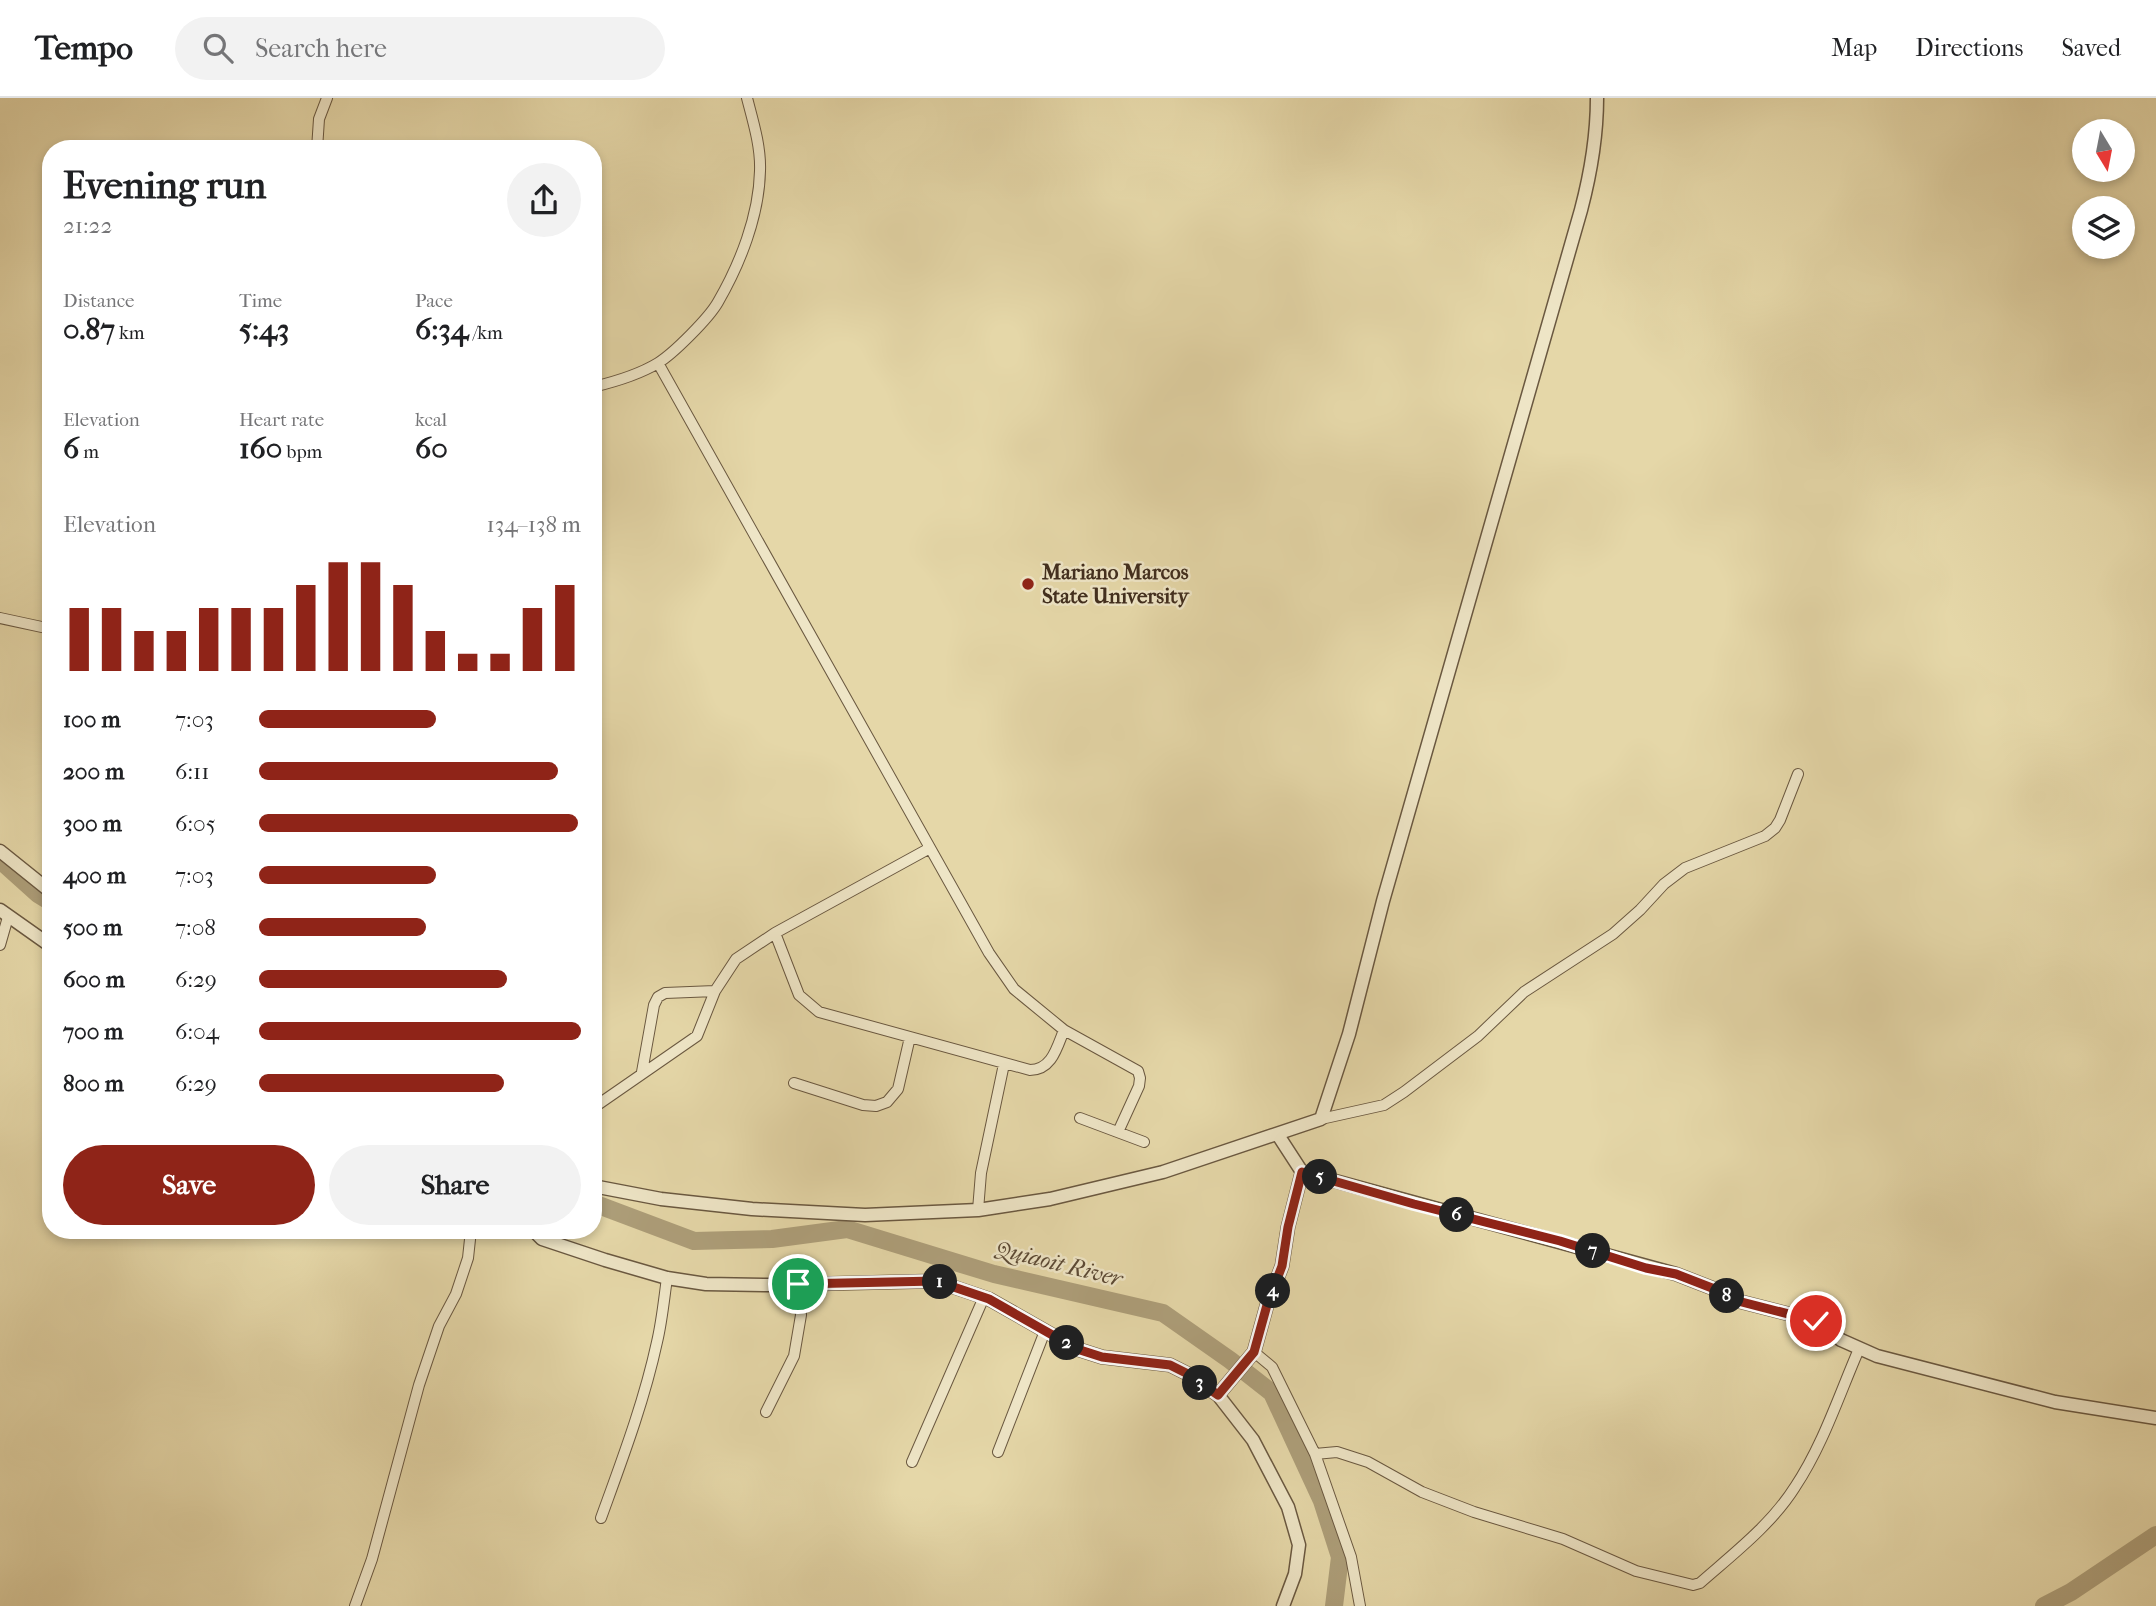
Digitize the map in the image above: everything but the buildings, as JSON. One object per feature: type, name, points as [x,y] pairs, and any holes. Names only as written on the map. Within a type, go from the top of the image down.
[{"type":"street","points":[[318,140],[319,119],[327,98]]},
{"type":"street","points":[[602,385],[658,363],[717,305],[739,261],[755,211],[761,170],[747,98]]},
{"type":"street","points":[[1321,1119],[1349,1034],[1383,901],[1581,210],[1594,154],[1597,98]]},
{"type":"street","points":[[658,363],[989,953],[1014,989],[1064,1030],[1138,1071],[1139,1086],[1118,1132]]},
{"type":"street","points":[[0,618],[42,627]]},
{"type":"street","points":[[602,1187],[661,1199],[752,1209],[865,1215],[978,1210],[1110,1186],[1163,1172],[1321,1119],[1384,1105],[1404,1093],[1478,1036],[1524,992],[1613,934],[1664,884],[1685,868],[1765,836],[1775,828],[1798,774]]},
{"type":"street","points":[[602,1101],[697,1036],[715,991],[736,959],[775,933],[930,848]]},
{"type":"street","points":[[0,850],[42,885]]},
{"type":"street","points":[[0,945],[4,914],[42,940]]},
{"type":"street","points":[[775,933],[799,995],[819,1012],[1030,1070],[1039,1069],[1052,1058],[1064,1030]]},
{"type":"street","points":[[642,1072],[654,1005],[658,997],[665,993],[715,991]]},
{"type":"street","points":[[794,1083],[863,1105],[876,1106],[887,1102],[898,1089],[910,1037]]},
{"type":"street","points":[[978,1210],[981,1173],[1004,1064]]},
{"type":"street","points":[[1080,1118],[1144,1142]]},
{"type":"street","points":[[1278,1135],[1302,1172],[1676,1274],[1734,1300],[1816,1321],[1841,1340],[1859,1349],[2033,1397],[2156,1418]]},
{"type":"street","points":[[1221,1392],[1250,1357],[1282,1266],[1288,1227],[1302,1172]]},
{"type":"street","points":[[355,1606],[372,1559],[419,1384],[439,1326],[456,1294],[468,1258],[470,1239]]},
{"type":"street","points":[[542,1239],[667,1278],[706,1284],[936,1281],[984,1297],[1077,1349],[1102,1357],[1170,1365],[1221,1392],[1253,1440],[1287,1507],[1299,1545],[1295,1574],[1283,1606]]},
{"type":"street","points":[[601,1518],[647,1384],[658,1339],[667,1278]]},
{"type":"street","points":[[766,1412],[794,1356],[802,1315],[798,1284]]},
{"type":"street","points":[[912,1462],[984,1297]]},
{"type":"street","points":[[999,1452],[1045,1331]]},
{"type":"street","points":[[1315,1454],[1337,1452],[1368,1462],[1422,1492],[1474,1512],[1563,1539],[1636,1571],[1693,1585],[1700,1583],[1735,1553],[1795,1488],[1845,1386],[1859,1349]]},
{"type":"street","points":[[1250,1357],[1272,1367],[1315,1454],[1351,1557],[1360,1606]]},
{"type":"waterway","name":"Quiaoit River","points":[[0,860],[42,896]]},
{"type":"waterway","name":"Quiaoit River","points":[[602,1206],[694,1241],[772,1239],[847,1229],[994,1274],[1163,1313],[1272,1393],[1322,1501],[1340,1557],[1334,1606]]},
{"type":"waterway","name":"Quiaoit River","points":[[2044,1606],[2071,1592],[2156,1535]]},
{"type":"place","name":"Mariano Marcos State University","points":[[1028,584]]},
{"type":"route","points":[[798,1284],[936,1281],[989,1299],[1077,1349],[1102,1357],[1170,1365],[1218,1395],[1254,1352],[1267,1305],[1282,1266],[1288,1227],[1302,1172],[1560,1241],[1646,1268],[1676,1274],[1734,1300],[1802,1315],[1816,1321]]}]
